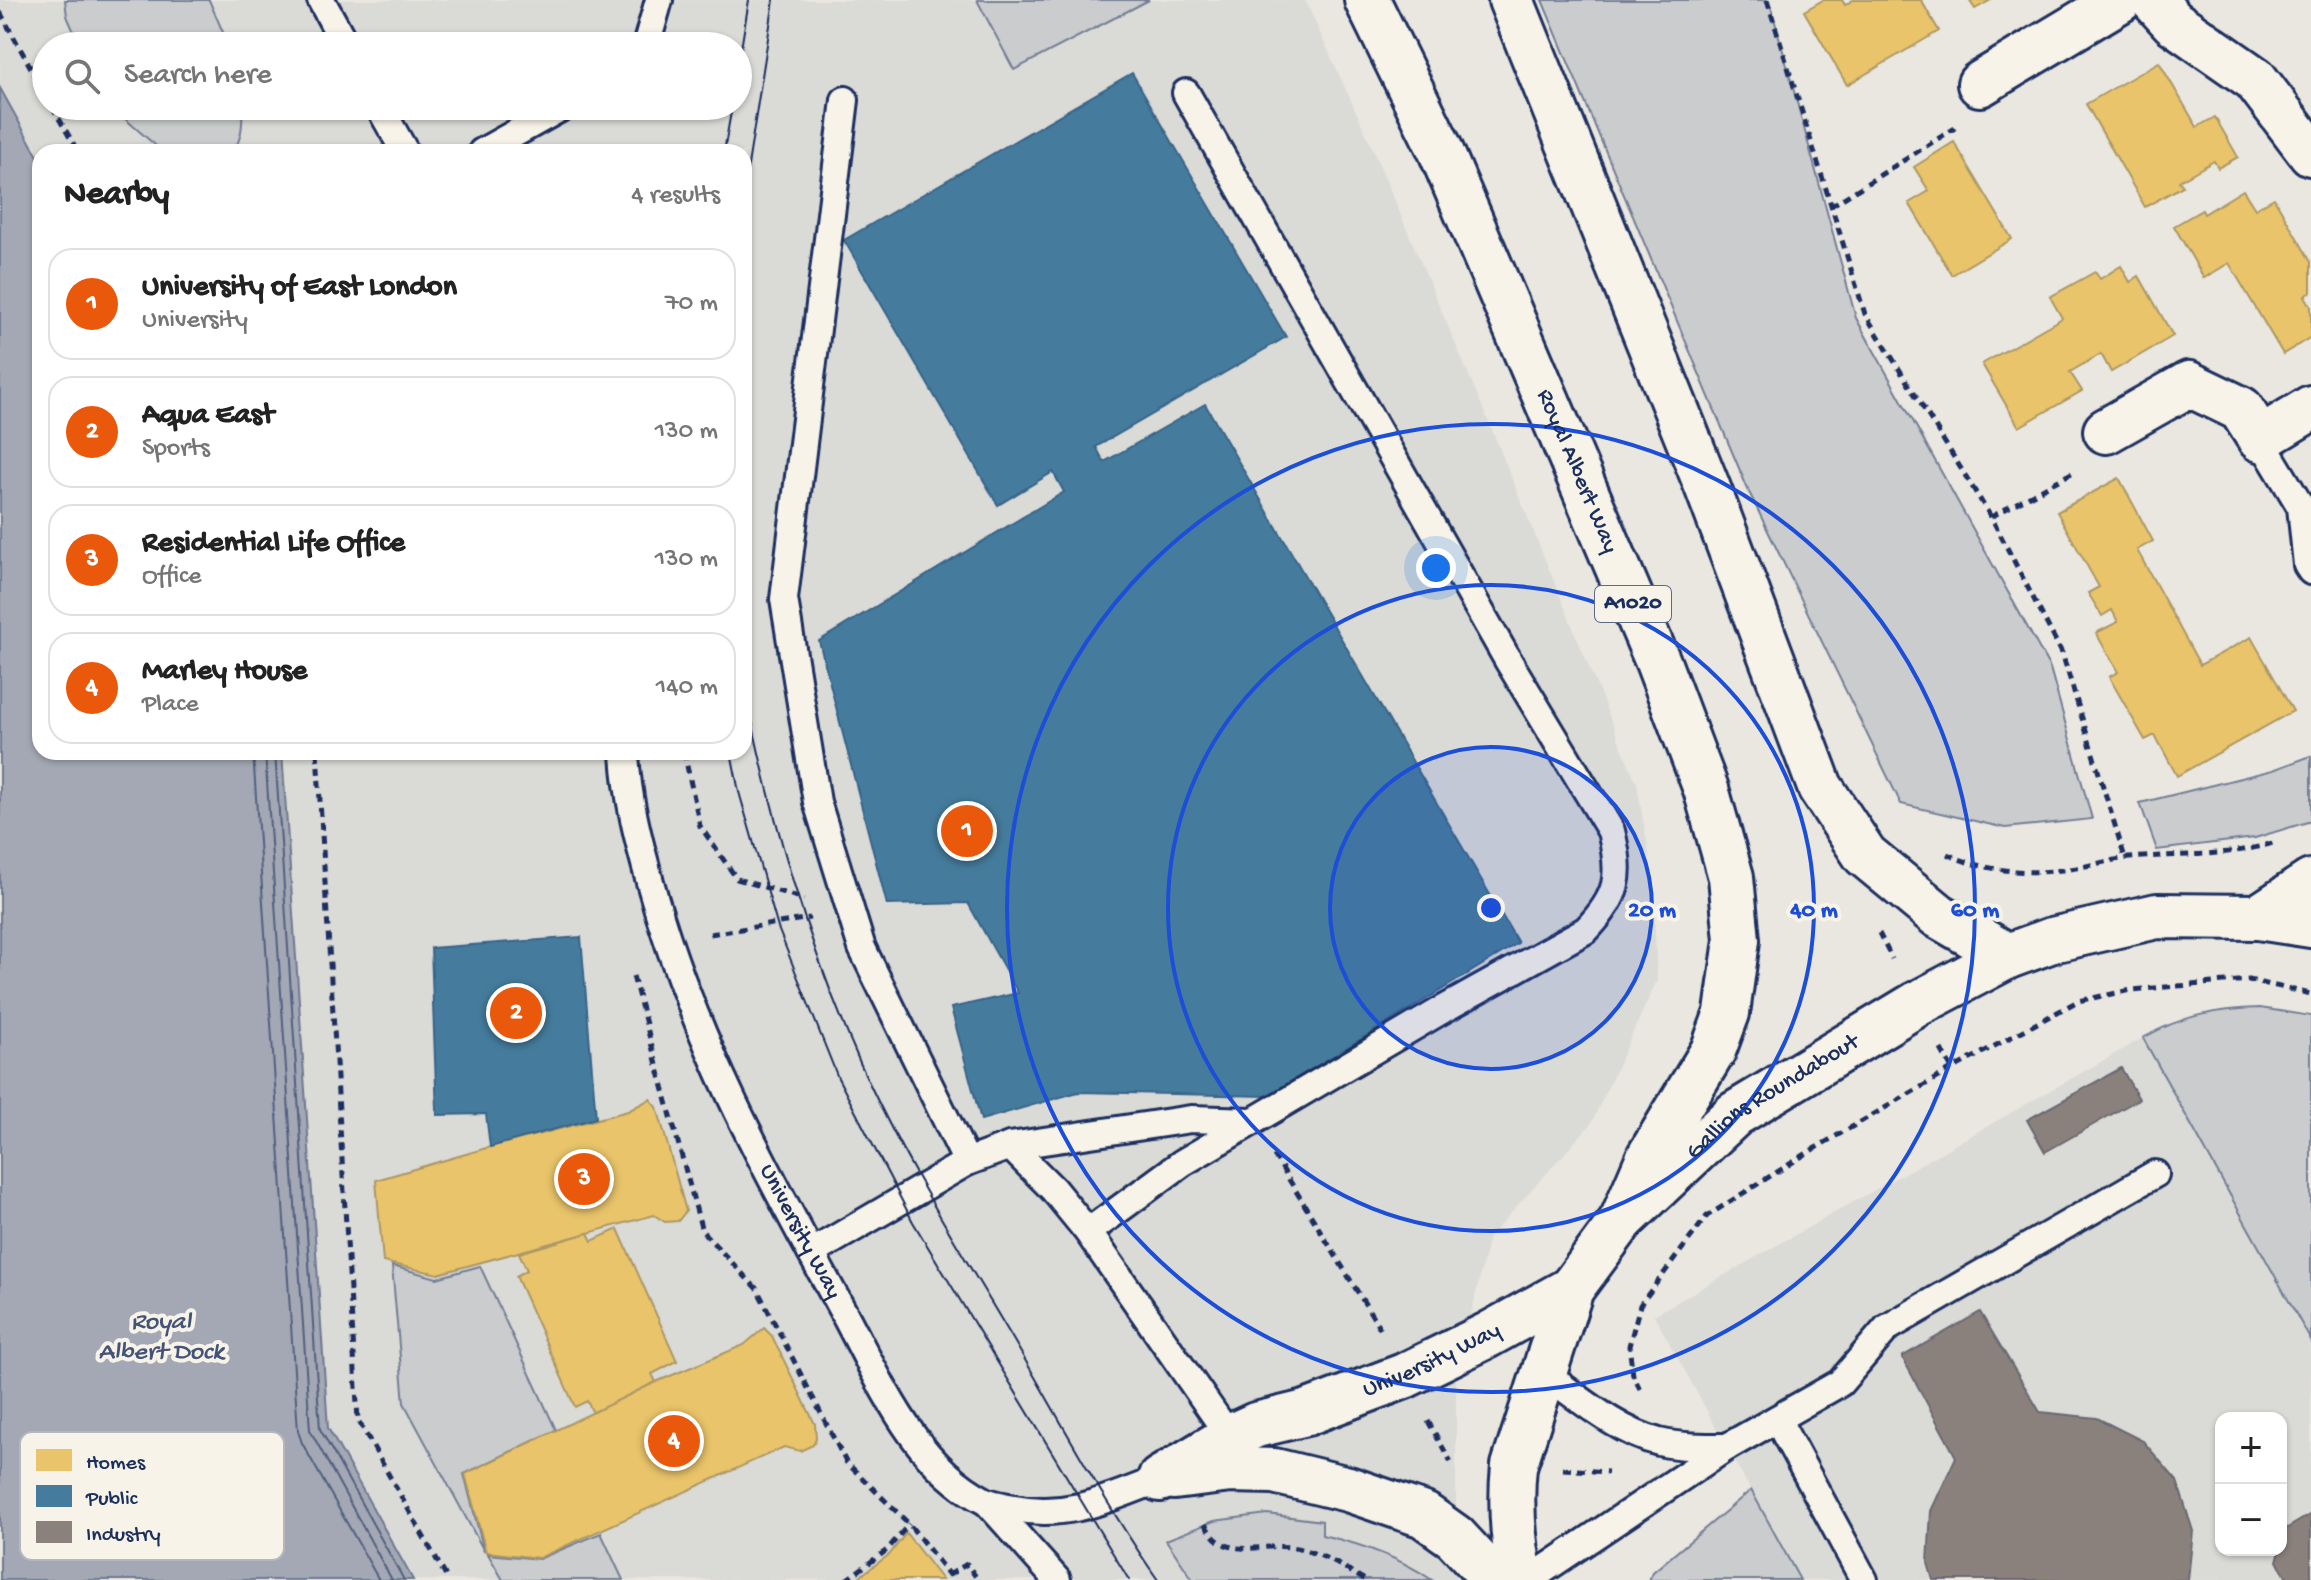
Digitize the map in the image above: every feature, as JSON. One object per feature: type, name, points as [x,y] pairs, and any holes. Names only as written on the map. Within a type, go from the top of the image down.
[{"type":"main road","name":"Royal Albert Way","points":[[1367,0],[1440,149],[1658,662],[1706,789],[1731,877],[1737,940],[1727,1013],[1713,1051],[1649,1157],[1622,1220]]},
{"type":"main road","points":[[1511,0],[1701,472],[1820,787],[1865,855],[1939,916],[2008,956]]},
{"type":"main road","points":[[1972,103],[2120,0]]},
{"type":"main road","points":[[2153,0],[2173,22],[2255,79],[2311,153]]},
{"type":"main road","points":[[2096,448],[2189,384],[2241,409],[2260,439],[2311,408]]},
{"type":"main road","points":[[2258,917],[2311,882]]},
{"type":"main road","name":"Gallions Roundabout","points":[[1521,1580],[1515,1551],[1511,1495],[1514,1466],[1571,1289],[1622,1220],[1735,1114],[1917,1004],[2008,956],[2052,940],[2157,916],[2258,917],[2311,925]]},
{"type":"main road","name":"University Way","points":[[1160,1479],[1256,1425],[1306,1413],[1404,1376],[1488,1335],[1571,1289]]},
{"type":"main road","name":"University Way","points":[[1160,1479],[1231,1470],[1274,1471],[1348,1489],[1424,1515],[1455,1537],[1495,1580]]},
{"type":"lane","points":[[321,0],[338,32]]},
{"type":"lane","points":[[650,32],[659,0]]},
{"type":"lane","points":[[1088,1232],[1182,1163],[1586,930],[1603,912],[1615,887],[1619,862],[1611,831],[1509,662],[1186,93]]},
{"type":"lane","points":[[845,100],[784,599],[817,802],[862,948],[967,1162]]},
{"type":"lane","points":[[387,120],[400,144]]},
{"type":"lane","points":[[496,144],[539,120]]},
{"type":"lane","points":[[2260,439],[2301,507],[2307,565],[2311,571]]},
{"type":"lane","name":"University Way","points":[[625,760],[626,784],[669,952],[716,1070],[907,1428],[947,1477],[988,1503],[1039,1513],[1068,1509],[1095,1505],[1160,1479]]},
{"type":"lane","points":[[811,1253],[967,1162],[1010,1146],[1191,1119],[1253,1121]]},
{"type":"lane","points":[[1010,1146],[1053,1189],[1088,1232],[1230,1437]]},
{"type":"lane","points":[[1534,1580],[1542,1571],[1727,1447],[1840,1383],[1887,1328],[2155,1174]]},
{"type":"lane","points":[[1542,1372],[1632,1432],[1657,1442],[1727,1447]]},
{"type":"lane","points":[[1777,1419],[1864,1580]]},
{"type":"lane","points":[[988,1503],[1057,1580]]},
{"type":"path","points":[[1767,0],[1865,314],[1991,517],[2062,653],[2125,858]]},
{"type":"path","points":[[0,12],[32,70]]},
{"type":"path","points":[[1831,206],[1972,103]]},
{"type":"path","points":[[60,120],[73,144]]},
{"type":"path","points":[[1991,517],[2096,448]]},
{"type":"path","points":[[317,760],[358,1420],[448,1580]]},
{"type":"path","points":[[686,760],[700,826],[737,879],[851,912]]},
{"type":"path","points":[[1942,852],[1970,865],[2022,871],[2060,871],[2125,858],[2242,849],[2281,841]]},
{"type":"path","points":[[715,932],[851,912]]},
{"type":"path","points":[[1880,927],[1879,935],[1899,972]]},
{"type":"path","points":[[1646,1403],[1633,1375],[1629,1346],[1640,1305],[1707,1216],[1812,1150],[2078,1001],[2131,990],[2249,980],[2311,994]]},
{"type":"path","points":[[1939,1045],[1952,1069]]},
{"type":"path","points":[[1253,1121],[1385,1337]]},
{"type":"path","points":[[1424,1412],[1451,1462]]},
{"type":"path","points":[[1575,1470],[1608,1472]]},
{"type":"path","points":[[1198,1513],[1210,1535],[1226,1546],[1243,1549],[1295,1548],[1331,1560],[1365,1580]]},
{"type":"path","points":[[846,1580],[887,1550],[909,1524]]},
{"type":"path","points":[[949,1575],[967,1564],[978,1580]]},
{"type":"shaded area","points":[[0,0],[1305,0],[1368,138],[1487,418],[1637,784],[1653,878],[1657,980],[1591,1124],[1489,1237],[1456,1378],[1456,1580],[413,1580],[328,1428],[283,760],[752,760],[752,144],[32,146],[0,88]]},
{"type":"shaded area","points":[[65,0],[209,0],[223,32],[74,32]]},
{"type":"shaded area","points":[[977,0],[1149,0],[1014,70]]},
{"type":"shaded area","points":[[1542,0],[1769,0],[1856,318],[2050,668],[2092,819],[2005,828],[1901,804],[1749,492]]},
{"type":"shaded area","points":[[126,120],[242,120],[236,144],[154,144]]},
{"type":"shaded area","points":[[2311,756],[2311,821],[2255,838],[2157,850],[2140,803],[2273,770]]},
{"type":"shaded area","points":[[2260,1008],[2311,1016],[2311,1341],[2143,1038],[2199,1015]]},
{"type":"shaded area","points":[[2143,1038],[2311,1341],[2311,1580],[1800,1580],[1654,1315]]},
{"type":"shaded area","points":[[392,1266],[437,1278],[480,1266],[556,1430],[464,1474],[484,1551],[404,1403]]},
{"type":"shaded area","points":[[1751,1490],[1800,1580],[1649,1580],[1653,1572]]},
{"type":"shaded area","points":[[1267,1514],[1322,1521],[1322,1535],[1379,1552],[1432,1580],[1193,1580],[1166,1540],[1214,1521]]},
{"type":"shaded area","points":[[601,1533],[623,1580],[503,1580],[488,1554],[539,1559]]},
{"type":"water","name":"Royal Albert Dock","points":[[0,88],[32,146],[32,760],[283,760],[328,1428],[413,1580],[0,1580]]},
{"type":"building: Homes","points":[[1823,0],[1842,0],[1845,5],[1853,0],[1921,0],[1939,31],[1847,85],[1804,11]]},
{"type":"building: Homes","points":[[1969,0],[1991,0],[1975,9]]},
{"type":"building: Homes","points":[[2159,62],[2197,127],[2215,117],[2238,157],[2218,168],[2214,161],[2179,181],[2183,186],[2145,207],[2086,104]]},
{"type":"building: Homes","points":[[1954,142],[2012,239],[1952,275],[1909,203],[1929,191],[1914,167]]},
{"type":"building: Homes","points":[[2243,190],[2255,209],[2274,198],[2311,262],[2311,292],[2305,296],[2311,306],[2311,337],[2283,354],[2229,263],[2204,278],[2174,226],[2202,210],[2204,214]]},
{"type":"building: Homes","points":[[2121,266],[2130,282],[2139,276],[2173,336],[2111,372],[2101,354],[2070,372],[2082,391],[2019,427],[1982,364],[2062,318],[2050,297],[2095,272],[2100,279]]},
{"type":"building: Homes","points":[[2119,478],[2153,541],[2137,550],[2200,665],[2251,637],[2293,711],[2177,776],[2155,735],[2145,740],[2109,677],[2118,672],[2096,633],[2118,622],[2112,610],[2102,616],[2088,593],[2099,587],[2057,512]]},
{"type":"building: Homes","points":[[650,1099],[657,1107],[686,1211],[678,1221],[665,1222],[654,1215],[438,1274],[383,1262],[376,1180],[628,1111]]},
{"type":"building: Homes","points":[[618,1229],[677,1361],[652,1374],[656,1382],[593,1413],[587,1401],[575,1407],[516,1276],[527,1270],[519,1253],[588,1233],[592,1241]]},
{"type":"building: Homes","points":[[764,1328],[772,1336],[815,1424],[813,1445],[800,1451],[784,1447],[539,1558],[486,1552],[465,1474],[656,1382],[744,1345]]},
{"type":"building: Homes","points":[[906,1533],[942,1580],[855,1580],[890,1554]]},
{"type":"building: Public","points":[[1132,73],[1286,337],[1096,447],[1104,462],[1205,404],[1518,943],[1268,1096],[1078,1092],[981,1120],[951,1008],[1018,993],[968,903],[887,905],[819,641],[1064,492],[1053,472],[998,505],[844,240]]},
{"type":"building: Public","points":[[581,937],[596,1118],[490,1147],[486,1114],[437,1115],[431,948]]},
{"type":"building: Industry","points":[[2121,1068],[2139,1099],[2045,1152],[2027,1120]]},
{"type":"building: Industry","points":[[1980,1312],[2040,1412],[2097,1418],[2143,1441],[2177,1481],[2193,1531],[2188,1580],[1933,1580],[1928,1563],[1931,1511],[1956,1457],[1902,1357]]},
{"type":"building: Industry","points":[[2311,1514],[2311,1580],[2288,1580],[2277,1561],[2278,1556],[2287,1556],[2287,1528]]},
{"type":"tram line","points":[[744,32],[749,0]]},
{"type":"tram line","points":[[751,144],[774,0]]},
{"type":"tram line","points":[[725,144],[730,120]]},
{"type":"tram line","points":[[752,720],[778,830],[807,925],[841,1018],[878,1102],[935,1208],[1103,1494],[1158,1580]]},
{"type":"tram line","points":[[733,760],[778,928],[838,1078],[913,1222],[1129,1580]]},
{"type":"place","name":"University of East London","points":[[967,831]]},
{"type":"place","name":"Aqua East","points":[[516,1013]]},
{"type":"place","name":"Residential Life Office","points":[[584,1179]]},
{"type":"place","name":"Marley House","points":[[674,1441]]}]
